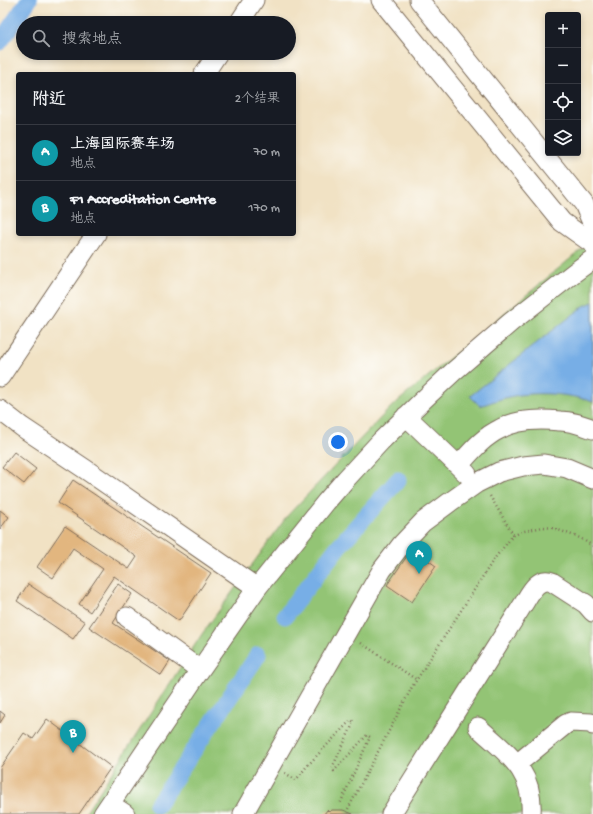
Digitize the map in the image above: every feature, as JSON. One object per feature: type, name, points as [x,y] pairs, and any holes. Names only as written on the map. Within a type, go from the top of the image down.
[{"type":"street","points":[[243,16],[254,0]]},
{"type":"street","points":[[381,0],[562,222],[593,244]]},
{"type":"street","points":[[419,0],[584,204],[593,225]]},
{"type":"street","points":[[429,59],[452,40]]},
{"type":"street","points":[[205,72],[213,60]]},
{"type":"street","points":[[490,134],[513,116]]},
{"type":"street","points":[[0,377],[95,236]]},
{"type":"street","points":[[113,811],[200,670],[258,588],[326,502],[406,416],[453,372],[511,322],[593,259]]},
{"type":"street","points":[[0,410],[22,427],[258,588]]},
{"type":"street","points":[[406,416],[483,488]]},
{"type":"street","points":[[458,465],[489,436],[500,428],[523,421],[561,420],[593,429]]},
{"type":"street","points":[[243,814],[382,570],[402,544],[423,522],[450,502],[483,488],[499,472],[523,466],[544,464],[567,468],[593,479]]},
{"type":"street","points":[[391,814],[524,602],[538,584],[545,580],[552,582],[586,604],[593,612]]},
{"type":"street","points":[[127,617],[200,670]]},
{"type":"street","points":[[517,764],[566,724],[571,722],[591,723],[593,725]]},
{"type":"street","points":[[478,727],[517,764],[524,774],[530,793],[531,814]]},
{"type":"path","points":[[483,488],[514,536]]},
{"type":"path","points":[[348,809],[417,680],[494,559],[514,536],[524,531],[543,527],[553,528],[580,538],[593,546]]},
{"type":"path","points":[[376,653],[417,680]]},
{"type":"path","points":[[272,764],[296,780],[307,766],[352,720],[354,722],[332,768],[334,771],[367,735],[370,737],[340,804]]},
{"type":"green space","points":[[593,240],[593,814],[85,814],[202,634],[288,515],[391,407]]},
{"type":"water","points":[[593,302],[593,402],[566,395],[528,394],[514,396],[480,406],[470,396],[584,306]]},
{"type":"building","points":[[14,452],[36,469],[24,484],[2,467]]},
{"type":"building","points":[[73,480],[211,573],[179,621],[114,576],[90,612],[79,604],[103,569],[73,548],[53,578],[37,567],[65,526],[129,569],[137,557],[58,503]]},
{"type":"building","points":[[0,510],[9,517],[0,529]]},
{"type":"building","points":[[412,549],[436,566],[412,602],[387,585]]},
{"type":"building","points":[[28,584],[85,622],[73,639],[17,601]]},
{"type":"building","points":[[118,584],[132,594],[113,623],[170,661],[161,675],[89,627]]},
{"type":"building","points":[[0,711],[5,715],[0,723]]},
{"type":"building","points":[[47,719],[111,767],[79,814],[0,814],[0,768],[24,733],[33,739]]},
{"type":"building","points":[[327,810],[329,812],[332,810],[343,810],[353,814],[324,814]]},
{"type":"waterway","points":[[18,16],[29,0]]},
{"type":"waterway","points":[[0,42],[16,19]]},
{"type":"waterway","points":[[285,616],[338,547],[398,480]]},
{"type":"waterway","points":[[157,805],[258,655]]},
{"type":"place","name":"上海国际赛车场","points":[[419,574]]},
{"type":"place","name":"F1 Accreditation Centre","points":[[73,753]]}]
